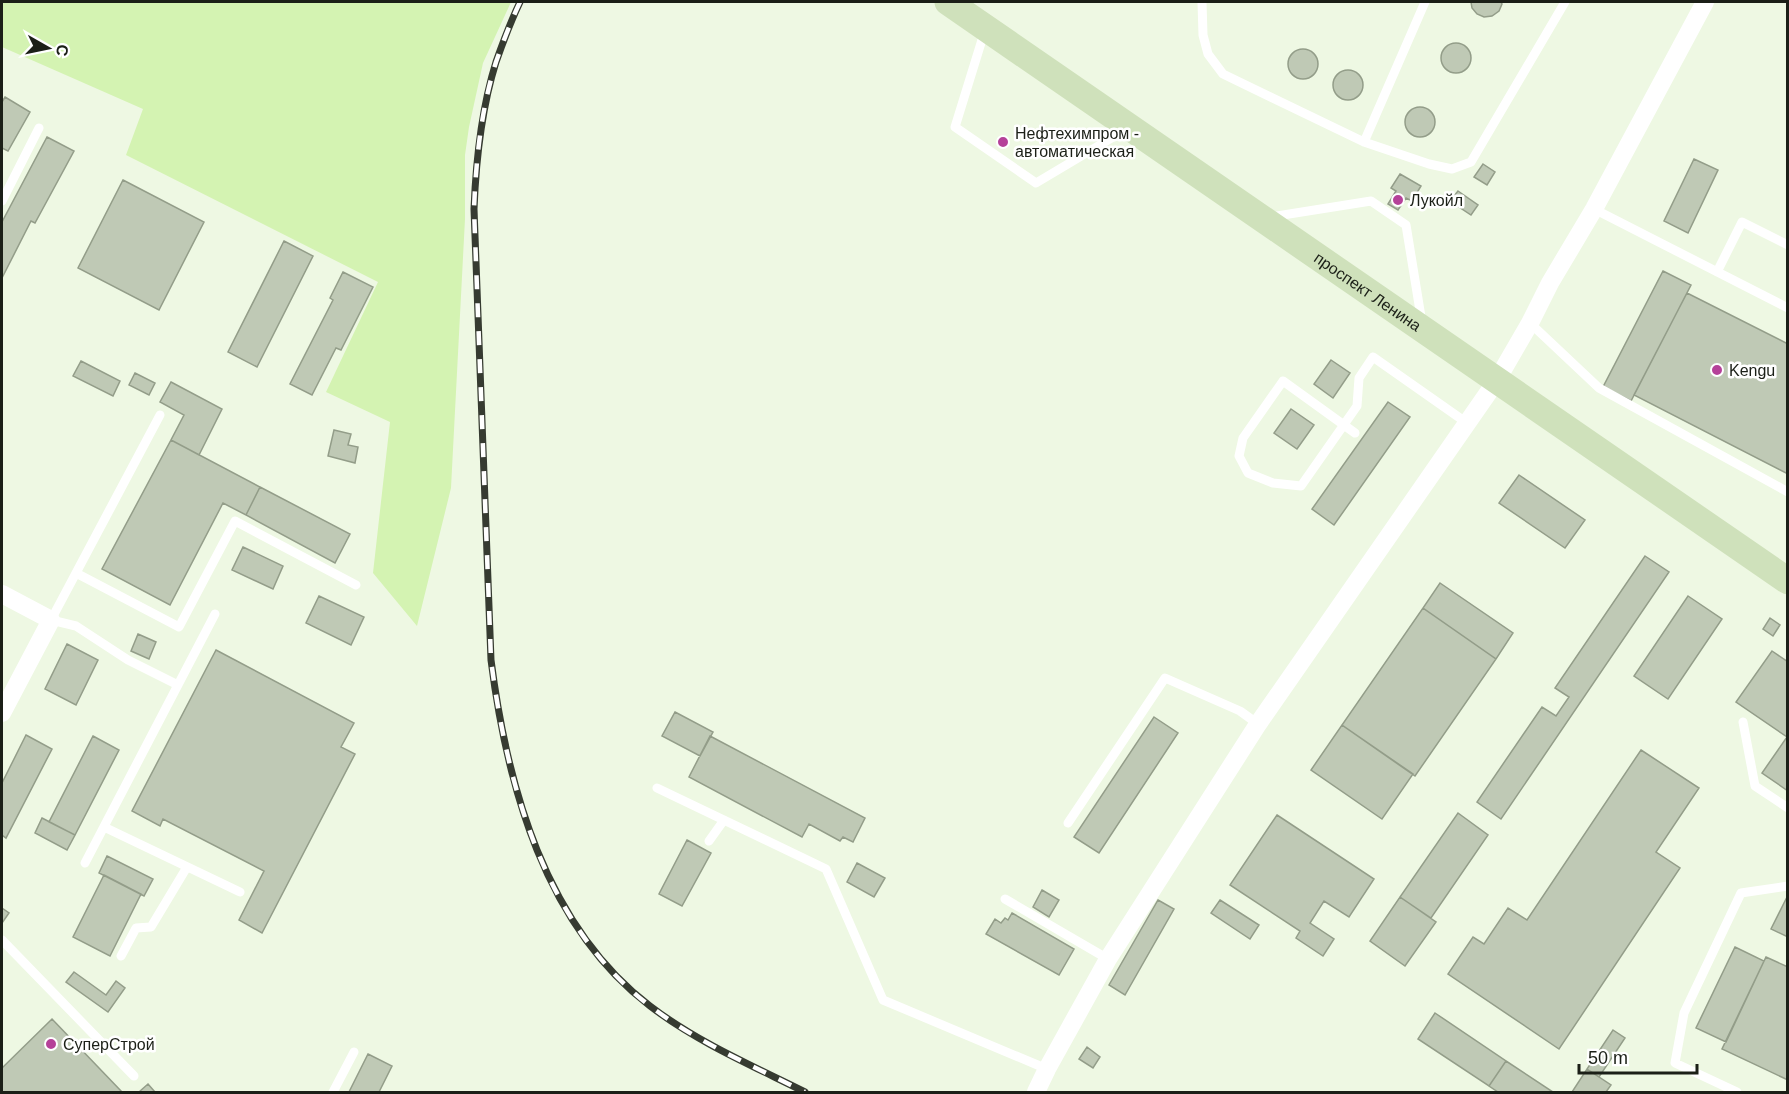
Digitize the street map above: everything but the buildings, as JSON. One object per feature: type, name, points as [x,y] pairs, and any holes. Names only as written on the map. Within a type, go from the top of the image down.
[{"type":"main road","name":"проспект Ленина","points":[[948,2],[1788,581]]},
{"type":"street","points":[[1036,1092],[1047,1069],[1078,1026],[1108,959],[1258,724],[1497,380],[1594,208],[1705,2]]},
{"type":"street","points":[[2,594],[51,620],[2,714]]},
{"type":"lane","points":[[1202,2],[1203,35],[1208,54],[1223,75],[1364,142],[1429,164],[1452,169],[1471,162],[1564,2]]},
{"type":"lane","points":[[1364,142],[1425,2]]},
{"type":"lane","points":[[986,28],[955,127],[1036,183],[1130,127]]},
{"type":"lane","points":[[2,201],[39,128]]},
{"type":"lane","points":[[1263,218],[1371,201],[1389,213],[1406,225],[1422,328]]},
{"type":"lane","points":[[1594,208],[1788,308]]},
{"type":"lane","points":[[1717,272],[1742,222],[1788,245]]},
{"type":"lane","points":[[1530,323],[1599,388],[1788,492]]},
{"type":"lane","points":[[1355,433],[1343,425],[1283,381],[1243,438],[1239,456],[1248,473],[1273,483],[1301,486],[1343,425],[1357,406],[1359,378],[1373,357],[1467,423]]},
{"type":"lane","points":[[160,415],[51,620],[76,626],[128,660],[178,685]]},
{"type":"lane","points":[[76,573],[179,627],[235,521],[356,585]]},
{"type":"lane","points":[[85,864],[215,614]]},
{"type":"lane","points":[[1068,823],[1165,678],[1240,711],[1258,724]]},
{"type":"lane","points":[[1743,722],[1755,786],[1788,808]]},
{"type":"lane","points":[[657,789],[826,869],[883,1000],[1047,1069]]},
{"type":"lane","points":[[709,841],[724,820]]},
{"type":"lane","points":[[104,827],[240,892]]},
{"type":"lane","points":[[122,956],[136,928],[151,927],[187,867]]},
{"type":"lane","points":[[1737,1092],[1675,1063],[1684,1013],[1741,893],[1788,886]]},
{"type":"lane","points":[[1005,899],[1108,959]]},
{"type":"lane","points":[[2,940],[134,1076]]},
{"type":"lane","points":[[333,1092],[354,1052]]},
{"type":"green space","points":[[2,2],[511,2],[483,63],[469,127],[465,155],[465,219],[451,488],[417,626],[373,573],[390,422],[326,392],[378,282],[126,155],[143,109],[2,47]]},
{"type":"railway","points":[[520,2],[496,62],[487,98],[478,153],[474,209],[491,660],[508,756],[537,850],[558,895],[583,936],[614,973],[650,1006],[687,1031],[805,1092]]},
{"type":"place","name":"Нефтехимпром - автоматическая","points":[[1003,142]]},
{"type":"place","name":"Лукойл","points":[[1398,200]]},
{"type":"place","name":"Kengu","points":[[1717,370]]},
{"type":"place","name":"СуперСтрой","points":[[51,1044]]}]
